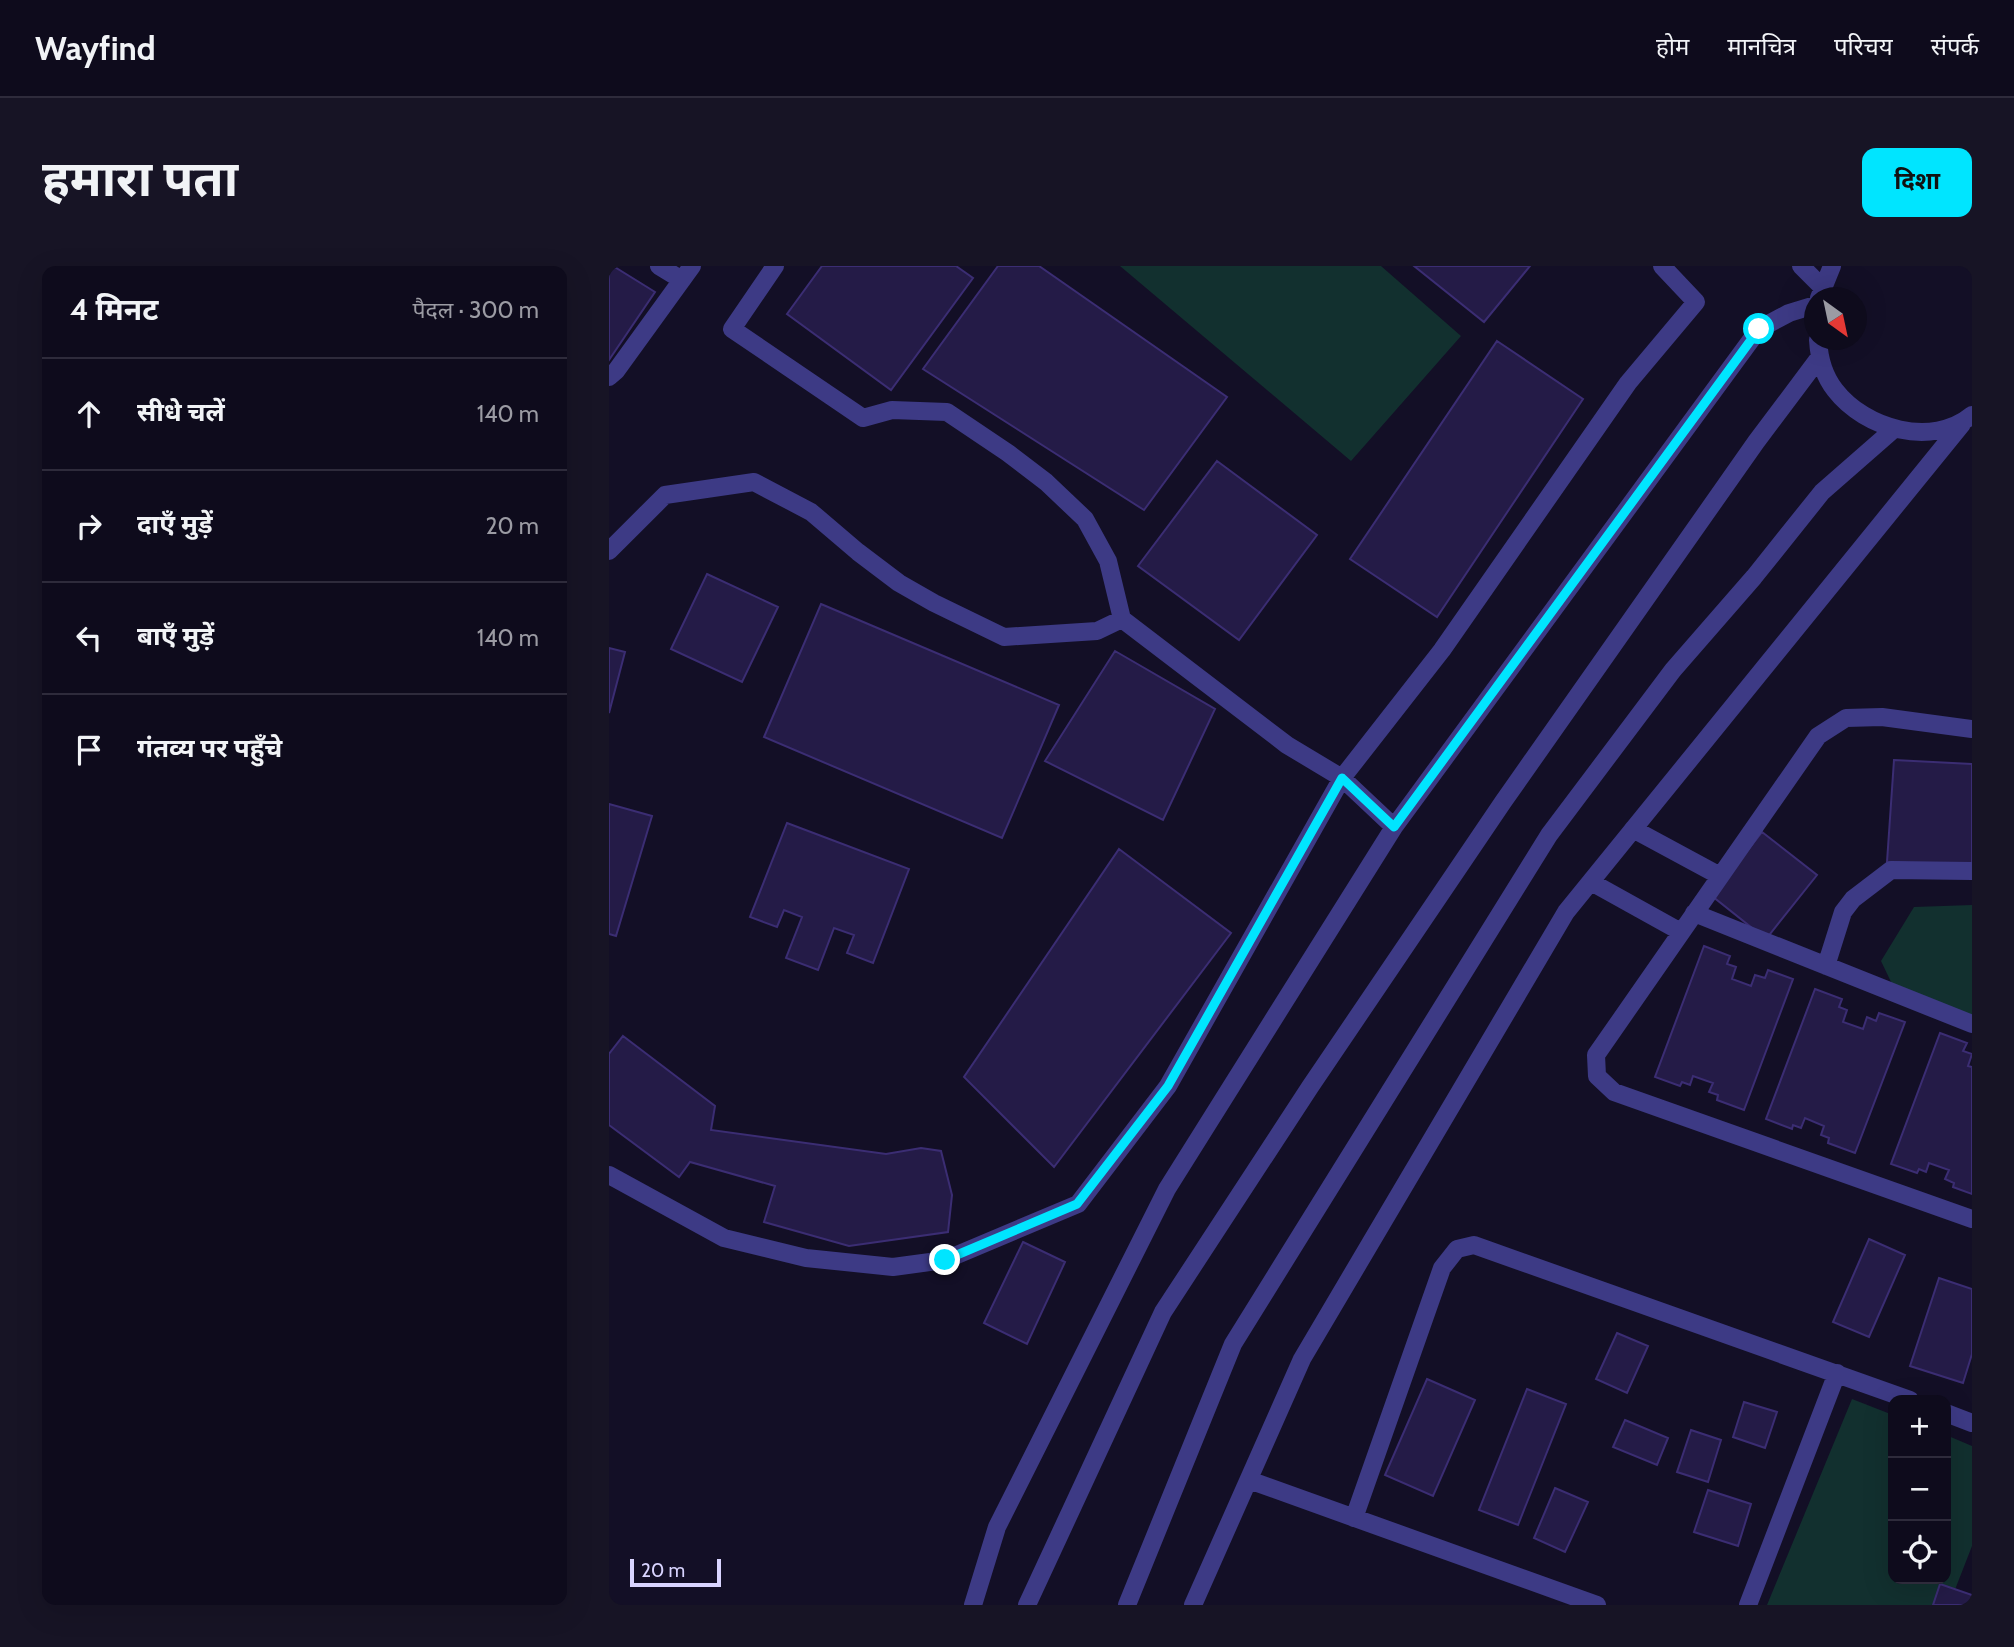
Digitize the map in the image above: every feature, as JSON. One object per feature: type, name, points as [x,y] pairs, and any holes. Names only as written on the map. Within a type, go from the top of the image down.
[{"type":"street","points":[[609,377],[687,273],[659,266]]},
{"type":"street","points":[[775,266],[732,329],[863,418],[892,410],[947,412],[1008,453],[1046,482],[1085,519],[1108,561],[1122,619],[1287,746],[1342,778],[1394,827]]},
{"type":"street","points":[[609,1175],[724,1238],[806,1258],[893,1267],[945,1260],[1077,1204],[1168,1086],[1342,778],[1442,650],[1628,383],[1696,302],[1662,266]]},
{"type":"street","points":[[1801,266],[1817,287]]},
{"type":"street","points":[[1823,287],[1832,266]]},
{"type":"street","points":[[973,1605],[997,1527],[1167,1189],[1394,827],[1759,329],[1804,308]]},
{"type":"street","points":[[1819,350],[1819,358],[1835,390],[1861,415],[1894,429],[1929,432],[1967,419]]},
{"type":"street","points":[[1027,1605],[1163,1312],[1310,1087],[1503,802],[1756,442],[1819,358]]},
{"type":"street","points":[[1193,1605],[1302,1359],[1566,912],[1967,419]]},
{"type":"street","points":[[1127,1605],[1233,1344],[1549,835],[1673,670],[1754,578],[1822,492],[1894,429]]},
{"type":"street","points":[[609,551],[665,495],[754,482],[811,512],[899,583],[1004,637],[1097,631],[1122,619]]},
{"type":"street","points":[[1972,729],[1882,717],[1846,718],[1818,736],[1596,1055],[1597,1076],[1614,1092],[1972,1219]]},
{"type":"street","points":[[1633,829],[1720,876]]},
{"type":"street","points":[[1826,966],[1843,912],[1853,899],[1891,870],[1972,870]]},
{"type":"street","points":[[1591,882],[1681,932]]},
{"type":"street","points":[[1694,913],[1972,1024]]},
{"type":"street","points":[[1354,1518],[1442,1268],[1457,1249],[1474,1245],[1896,1395]]},
{"type":"street","points":[[1748,1605],[1837,1373]]},
{"type":"street","points":[[1951,1415],[1972,1423]]},
{"type":"street","points":[[1249,1480],[1597,1605]]},
{"type":"green space","points":[[1120,266],[1381,266],[1461,336],[1351,461]]},
{"type":"green space","points":[[1972,905],[1972,1016],[1892,984],[1881,961],[1914,907]]},
{"type":"green space","points":[[1852,1399],[1888,1413],[1888,1584],[1951,1584],[1951,1437],[1972,1446],[1972,1546],[1949,1605],[1767,1605]]},
{"type":"building","points":[[613,266],[655,292],[609,360],[609,271]]},
{"type":"building","points":[[822,266],[956,266],[973,278],[891,390],[787,314]]},
{"type":"building","points":[[998,266],[1039,266],[1227,397],[1144,510],[923,369]]},
{"type":"building","points":[[1414,266],[1530,266],[1484,322]]},
{"type":"building","points":[[1497,341],[1583,399],[1437,617],[1350,559]]},
{"type":"building","points":[[1217,461],[1317,535],[1239,640],[1138,566]]},
{"type":"building","points":[[707,574],[778,607],[742,682],[671,649]]},
{"type":"building","points":[[821,604],[1059,705],[1002,838],[764,737]]},
{"type":"building","points":[[609,648],[625,652],[609,713]]},
{"type":"building","points":[[1115,651],[1215,709],[1163,820],[1045,761]]},
{"type":"building","points":[[1894,760],[1972,764],[1972,866],[1887,862]]},
{"type":"building","points":[[609,804],[652,816],[616,936],[609,934]]},
{"type":"building","points":[[787,823],[909,869],[873,963],[847,953],[854,935],[834,928],[818,970],[786,958],[802,917],[784,910],[777,927],[750,917]]},
{"type":"building","points":[[1762,832],[1817,875],[1766,939],[1712,896]]},
{"type":"building","points":[[1119,849],[1231,933],[1054,1167],[964,1077]]},
{"type":"building","points":[[1704,946],[1730,956],[1727,964],[1736,967],[1732,979],[1751,986],[1755,975],[1765,978],[1768,970],[1793,979],[1744,1110],[1717,1100],[1718,1095],[1709,1092],[1713,1083],[1693,1076],[1690,1085],[1682,1082],[1680,1086],[1655,1077]]},
{"type":"building","points":[[1815,989],[1842,999],[1839,1007],[1847,1010],[1843,1022],[1863,1029],[1867,1017],[1876,1021],[1879,1013],[1905,1022],[1855,1153],[1828,1143],[1829,1138],[1821,1135],[1824,1126],[1805,1118],[1801,1128],[1793,1125],[1792,1129],[1766,1119]]},
{"type":"building","points":[[1940,1033],[1967,1043],[1963,1051],[1972,1054],[1968,1066],[1972,1067],[1972,1194],[1953,1187],[1954,1183],[1945,1179],[1949,1170],[1929,1163],[1926,1172],[1919,1169],[1917,1173],[1891,1164]]},
{"type":"building","points":[[623,1036],[715,1106],[711,1130],[886,1154],[921,1148],[941,1151],[952,1195],[948,1232],[849,1246],[764,1222],[775,1186],[690,1162],[679,1177],[609,1125],[609,1054]]},
{"type":"building","points":[[1869,1239],[1905,1255],[1869,1337],[1833,1322]]},
{"type":"building","points":[[1023,1242],[1065,1262],[1027,1344],[984,1323]]},
{"type":"building","points":[[1939,1278],[1972,1289],[1972,1354],[1963,1383],[1910,1366]]},
{"type":"building","points":[[1617,1333],[1648,1346],[1627,1393],[1596,1379]]},
{"type":"building","points":[[1427,1379],[1475,1400],[1433,1496],[1385,1475]]},
{"type":"building","points":[[1527,1389],[1566,1404],[1518,1525],[1479,1510]]},
{"type":"building","points":[[1744,1402],[1777,1412],[1765,1448],[1733,1437]]},
{"type":"building","points":[[1625,1420],[1668,1438],[1657,1465],[1613,1447]]},
{"type":"building","points":[[1691,1430],[1721,1440],[1708,1482],[1677,1472]]},
{"type":"building","points":[[1555,1488],[1588,1502],[1565,1552],[1534,1538]]},
{"type":"building","points":[[1708,1490],[1751,1504],[1738,1546],[1694,1532]]},
{"type":"building","points":[[1940,1584],[1972,1595],[1972,1605],[1933,1605]]},
{"type":"route","points":[[945,1260],[1077,1204],[1168,1086],[1342,778],[1394,827],[1759,329]]}]
